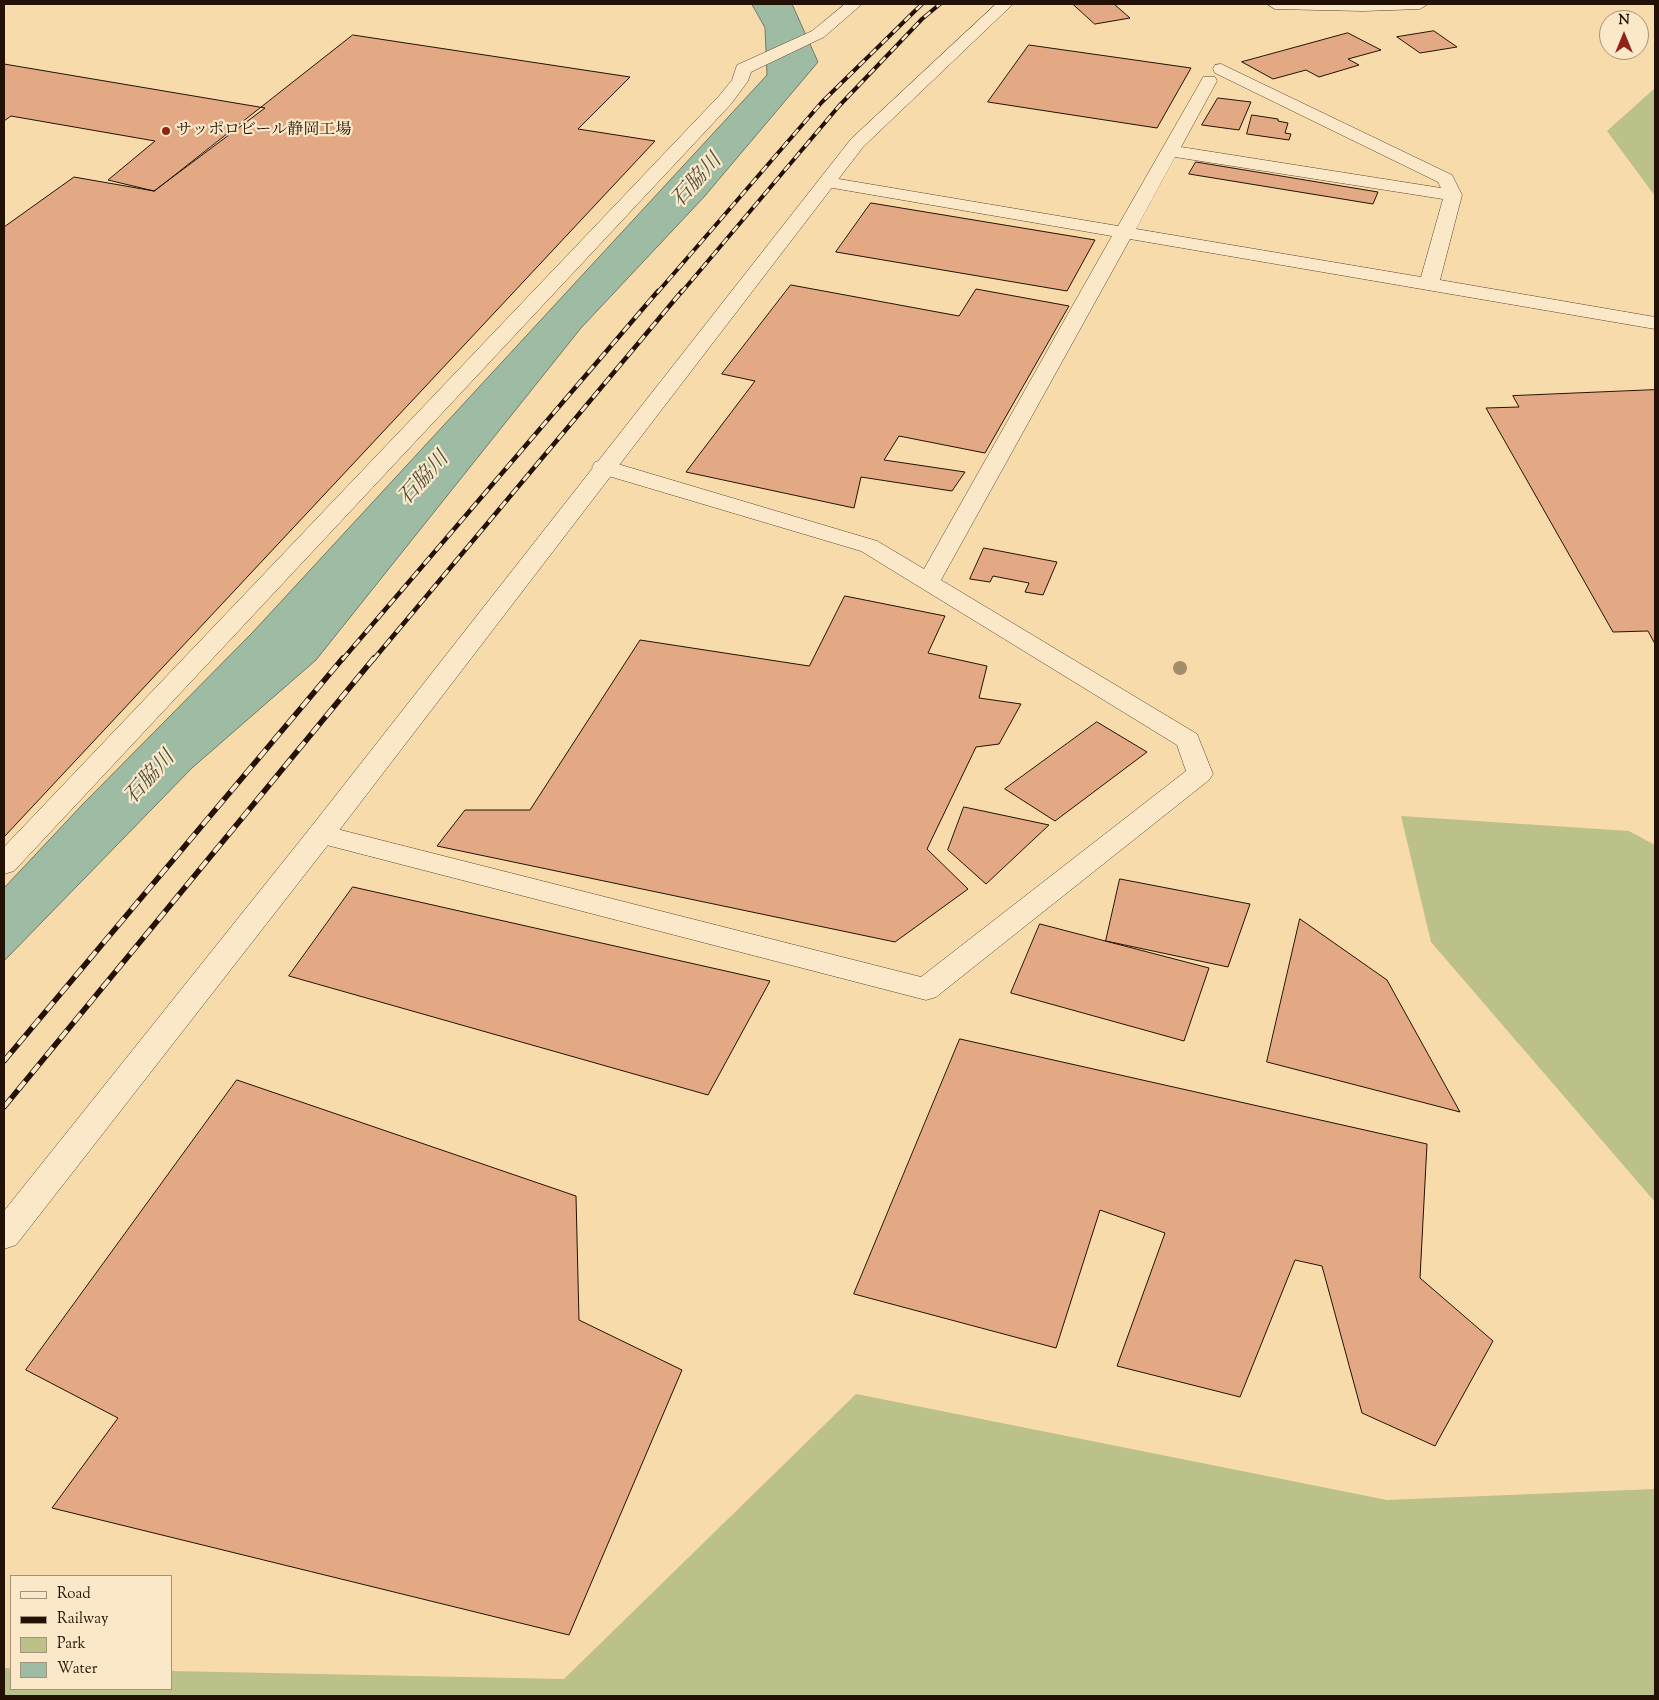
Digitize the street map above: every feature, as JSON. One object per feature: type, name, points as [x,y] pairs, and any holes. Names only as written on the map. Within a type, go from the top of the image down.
[{"type":"street","points":[[4,864],[725,100],[740,81],[743,69],[818,34],[854,4]]},
{"type":"street","points":[[4,1235],[320,834],[857,143],[1004,4]]},
{"type":"street","points":[[1275,4],[1363,6],[1420,4]]},
{"type":"street","points":[[928,582],[1215,75],[1446,179],[1453,195],[1429,284]]},
{"type":"street","points":[[1171,151],[1453,195]]},
{"type":"street","points":[[827,182],[1655,323]]},
{"type":"street","points":[[320,834],[926,989],[1200,774],[1188,740],[869,546],[604,467]]},
{"type":"green space","points":[[1655,88],[1655,196],[1607,131]]},
{"type":"green space","points":[[1401,816],[1629,831],[1655,845],[1655,1202],[1431,942]]},
{"type":"green space","points":[[856,1394],[1387,1500],[1655,1489],[1655,1696],[4,1696],[4,1668],[10,1668],[10,1690],[172,1690],[172,1671],[564,1679]]},
{"type":"water","name":"石脇川","points":[[752,4],[792,4],[818,62],[704,197],[581,328],[316,660],[192,768],[4,961],[4,888],[82,805],[252,633],[767,75],[765,28]]},
{"type":"building","points":[[1073,4],[1114,4],[1130,18],[1095,24]]},
{"type":"building","points":[[1434,31],[1457,47],[1420,53],[1397,37]]},
{"type":"building","points":[[1348,33],[1381,50],[1348,59],[1359,65],[1319,77],[1306,70],[1273,79],[1242,62]]},
{"type":"building","points":[[353,35],[630,77],[578,129],[655,141],[4,837],[4,227],[74,177],[154,191]]},
{"type":"building","points":[[1029,45],[1191,68],[1157,128],[988,102]]},
{"type":"building","name":"サッポロビール静岡工場","points":[[4,64],[265,108],[154,191],[108,180],[155,141],[11,116],[4,121]]},
{"type":"building","points":[[1218,98],[1251,102],[1239,130],[1202,125]]},
{"type":"building","points":[[1252,115],[1278,119],[1278,121],[1288,123],[1285,133],[1291,134],[1289,140],[1247,134]]},
{"type":"building","points":[[1196,162],[1378,192],[1373,204],[1189,174]]},
{"type":"building","points":[[871,203],[1095,240],[1067,291],[836,252]]},
{"type":"building","points":[[791,285],[959,316],[976,289],[1069,306],[985,453],[899,436],[884,460],[965,472],[952,491],[861,477],[854,508],[686,472],[755,381],[722,374]]},
{"type":"building","points":[[1655,390],[1655,644],[1648,631],[1613,632],[1486,408],[1519,407],[1513,396]]},
{"type":"building","points":[[984,548],[1057,562],[1043,595],[1025,592],[1029,583],[993,576],[990,582],[970,579]]},
{"type":"building","points":[[845,596],[945,616],[928,653],[987,666],[979,698],[1021,704],[999,744],[976,747],[927,849],[968,889],[895,942],[437,846],[465,810],[530,810],[640,640],[809,666]]},
{"type":"building","points":[[1097,722],[1147,752],[1055,821],[1005,789]]},
{"type":"building","points":[[964,807],[1049,825],[986,884],[948,850]]},
{"type":"building","points":[[1120,879],[1250,904],[1228,967],[1106,941]]},
{"type":"building","points":[[353,887],[770,981],[708,1095],[289,976]]},
{"type":"building","points":[[1300,919],[1387,980],[1460,1112],[1267,1062]]},
{"type":"building","points":[[1040,924],[1209,968],[1184,1041],[1011,993]]},
{"type":"building","points":[[960,1039],[1427,1144],[1420,1278],[1493,1341],[1435,1446],[1362,1413],[1322,1266],[1295,1260],[1240,1397],[1117,1366],[1165,1233],[1100,1210],[1056,1348],[854,1294]]},
{"type":"building","points":[[237,1080],[576,1196],[579,1320],[682,1370],[569,1635],[52,1508],[118,1418],[26,1370]]},
{"type":"railway","points":[[657,293],[822,102],[922,4]]},
{"type":"railway","points":[[681,293],[839,106],[922,19],[940,4]]},
{"type":"railway","points":[[342,660],[658,291]]},
{"type":"railway","points":[[373,660],[682,291]]},
{"type":"railway","points":[[4,1061],[343,658]]},
{"type":"railway","points":[[4,1107],[374,658]]},
{"type":"place","name":"サッポロビール静岡工場","points":[[166,131]]}]
